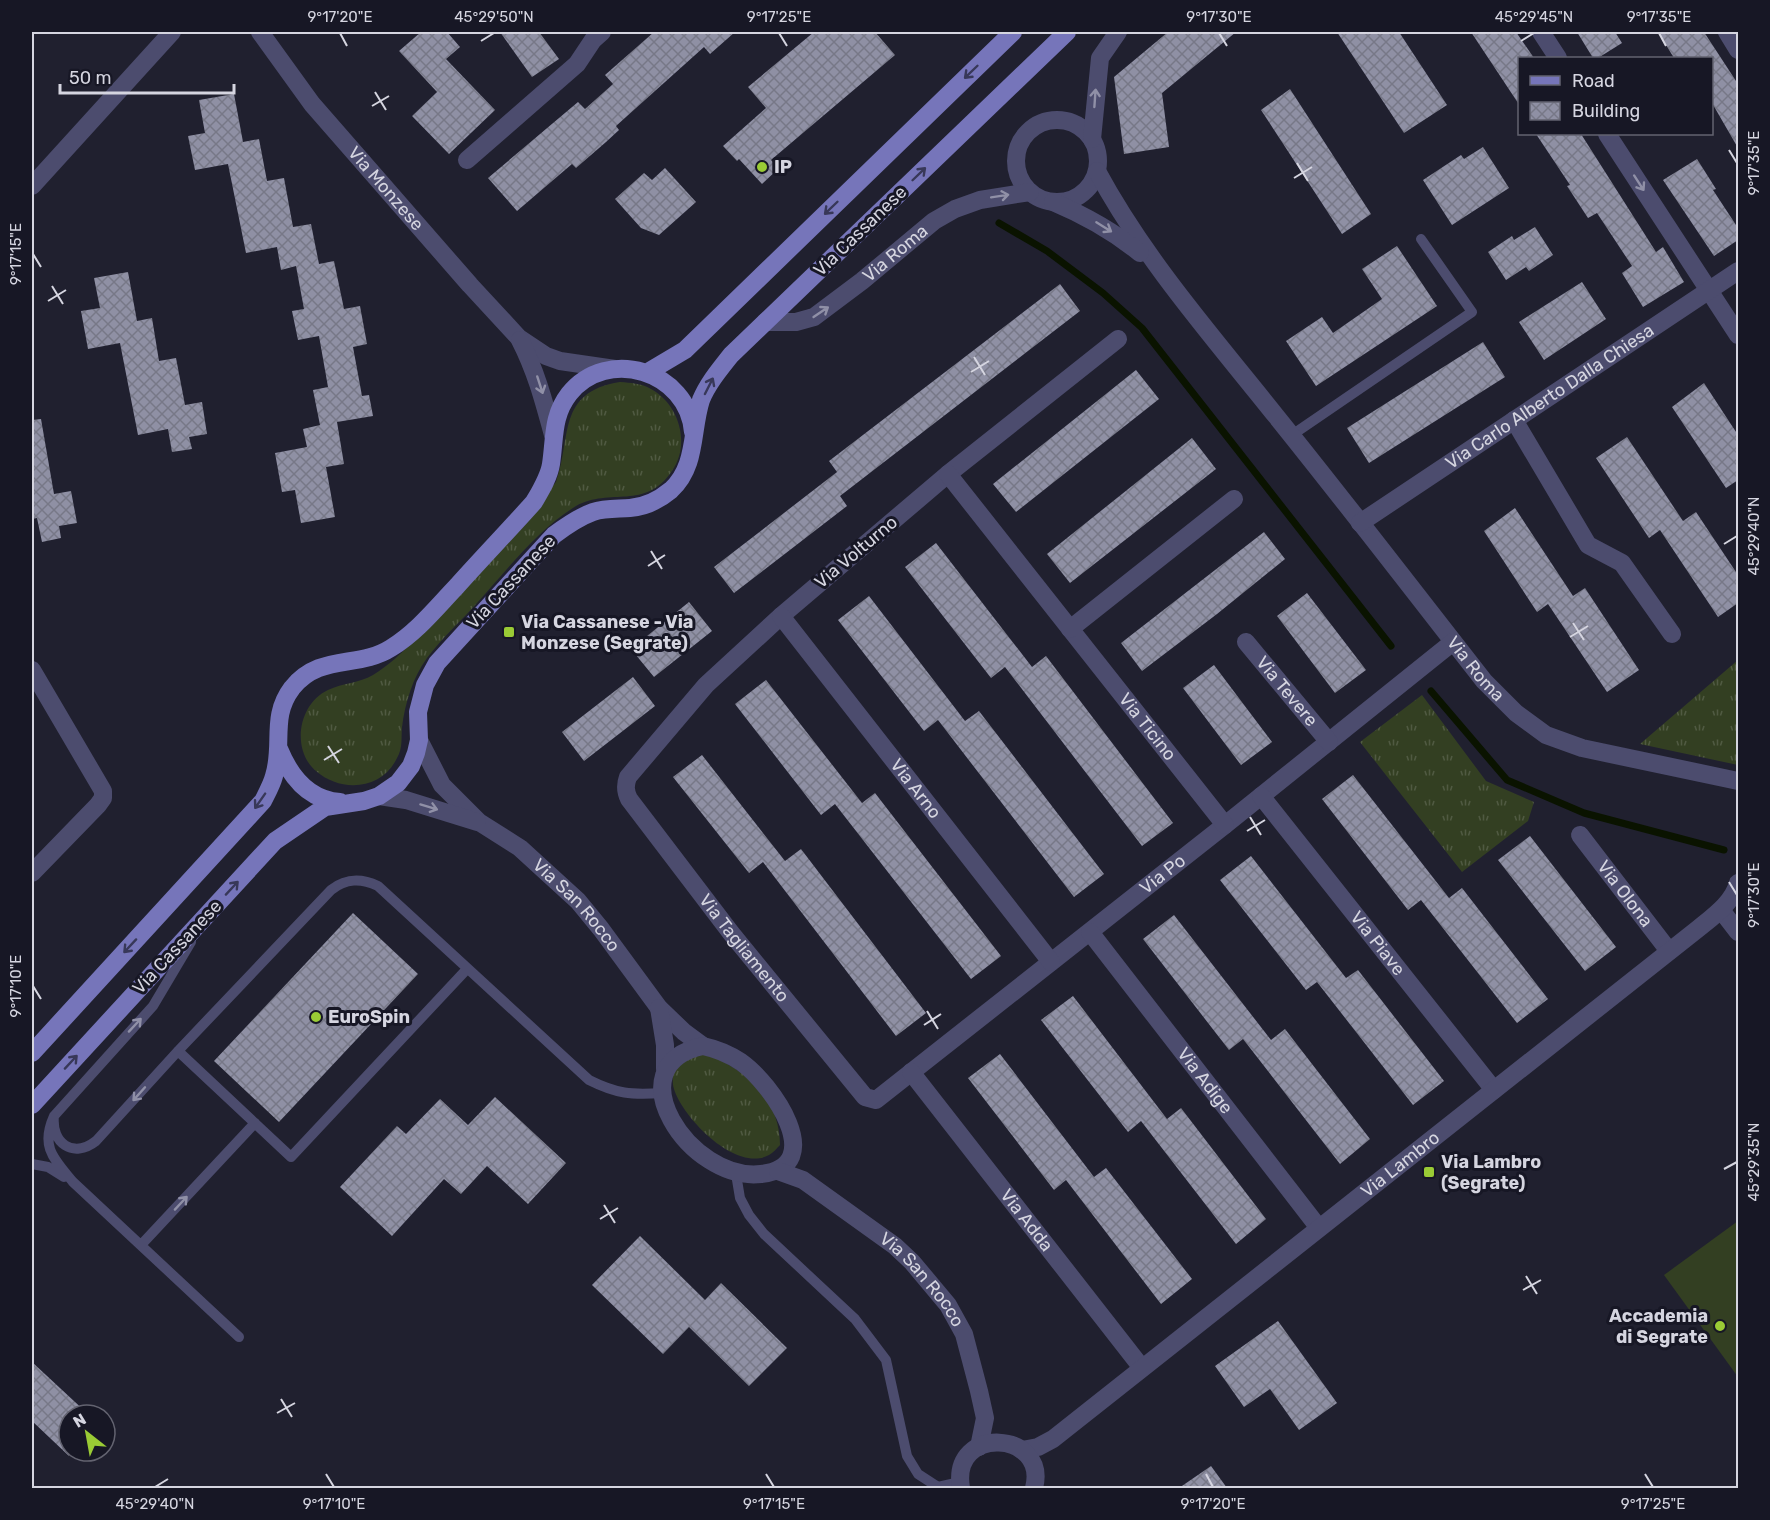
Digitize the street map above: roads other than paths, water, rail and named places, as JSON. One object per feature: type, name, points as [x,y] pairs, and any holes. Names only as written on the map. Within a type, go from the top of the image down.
[{"type":"main road","name":"Via Cassanese","points":[[648,372],[685,350],[1013,32]]},
{"type":"main road","name":"Via Cassanese","points":[[32,1105],[274,841],[325,807],[364,801],[379,796],[398,783],[405,775],[416,753],[419,740],[420,703],[425,686],[437,663],[546,543],[561,530],[594,511],[636,507],[655,501],[672,489],[685,471],[691,457],[701,401],[712,378],[765,322],[1066,32]]},
{"type":"main road","name":"Via Cassanese","points":[[32,1053],[263,801],[274,776],[279,747],[277,730],[281,708],[300,679],[322,666],[367,658],[389,650],[417,630],[534,502],[544,486],[551,466],[557,413],[570,392],[590,376],[615,369]]},
{"type":"main road","points":[[615,369],[635,369],[648,372],[670,386],[686,406],[693,428],[693,442]]},
{"type":"main road","points":[[279,747],[287,768],[301,786],[321,798],[349,803]]},
{"type":"street","points":[[32,186],[172,32]]},
{"type":"street","name":"Via Monzese","points":[[260,32],[312,104],[519,338]]},
{"type":"street","points":[[1092,139],[1100,58],[1118,32]]},
{"type":"street","points":[[1541,32],[1557,57]]},
{"type":"street","points":[[1727,32],[1738,50]]},
{"type":"street","points":[[467,160],[577,64],[594,34]]},
{"type":"street","points":[[1056,119],[1070,121],[1083,128],[1092,139],[1096,149],[1097,171],[1085,191],[1064,201],[1052,201],[1037,197],[1021,181],[1016,168],[1016,154],[1021,140],[1030,129],[1042,122],[1056,119]]},
{"type":"street","points":[[1608,135],[1738,335]]},
{"type":"street","name":"Via Roma","points":[[1097,171],[1155,265],[1292,435],[1484,681],[1516,712],[1546,735],[1582,748],[1738,781]]},
{"type":"street","name":"Via Roma","points":[[765,322],[796,322],[814,317],[862,281],[934,221],[955,209],[980,200],[1030,192]]},
{"type":"street","name":"Via Roma","points":[[1052,201],[1102,226],[1155,265]]},
{"type":"street","name":"Via Carlo Alberto Dalla Chiesa","points":[[1360,523],[1738,271]]},
{"type":"street","points":[[519,338],[546,356],[560,361],[615,369]]},
{"type":"street","points":[[519,338],[538,380],[553,435]]},
{"type":"street","name":"Via Volturno","points":[[626,792],[625,784],[628,777],[705,685],[781,616],[948,474],[1118,339]]},
{"type":"street","points":[[1514,420],[1588,545],[1622,562],[1672,634]]},
{"type":"street","name":"Via Ticino","points":[[948,474],[1225,825]]},
{"type":"street","points":[[1070,629],[1234,499]]},
{"type":"street","name":"Via Arno","points":[[781,616],[1051,962]]},
{"type":"street","name":"Via Tevere","points":[[1246,642],[1329,742]]},
{"type":"street","name":"Via Po","points":[[870,1099],[876,1100],[912,1072],[1453,642]]},
{"type":"street","points":[[32,670],[103,791],[103,798],[98,805],[32,873]]},
{"type":"street","name":"Via San Rocco","points":[[419,740],[442,785],[479,822],[520,848],[578,901],[601,928],[659,1008],[684,1032],[703,1046]]},
{"type":"street","name":"Via Tagliamento","points":[[626,792],[732,933],[865,1097],[870,1099]]},
{"type":"street","name":"Via San Rocco","points":[[379,796],[406,800],[479,822]]},
{"type":"street","name":"Via Piave","points":[[1261,796],[1494,1090]]},
{"type":"street","name":"Via Olona","points":[[1580,835],[1669,951]]},
{"type":"street","name":"Via Lambro","points":[[979,1447],[997,1442],[1014,1446],[1038,1447],[1053,1439],[1721,910],[1736,890],[1738,883]]},
{"type":"street","points":[[1721,910],[1738,932]]},
{"type":"street","name":"Via Adige","points":[[1090,932],[1319,1228]]},
{"type":"street","name":"Via San Rocco","points":[[659,1008],[665,1044],[665,1069]]},
{"type":"street","points":[[703,1046],[722,1051],[741,1062],[774,1095],[795,1141],[784,1165],[758,1174],[736,1174],[706,1160],[689,1145],[674,1125],[665,1107],[662,1093],[665,1069],[678,1055],[690,1048],[703,1046]]},
{"type":"street","name":"Via Adda","points":[[912,1072],[1142,1368]]},
{"type":"street","name":"Via San Rocco","points":[[784,1165],[895,1246],[912,1262],[948,1305],[964,1334],[985,1418],[993,1430],[1030,1460],[1034,1480]]},
{"type":"street","name":"Via San Rocco","points":[[979,1447],[985,1418]]},
{"type":"street","name":"Via Lambro","points":[[1034,1480],[1043,1452],[1053,1439]]},
{"type":"street","points":[[961,1485],[963,1466],[969,1455],[979,1447]]},
{"type":"lane","points":[[1292,435],[1472,312],[1421,239]]},
{"type":"lane","points":[[54,1116],[54,1130],[64,1144],[75,1149],[90,1146],[331,890],[348,881],[360,880],[378,886],[589,1080],[613,1092],[638,1095],[662,1093]]},
{"type":"lane","points":[[208,913],[153,1006],[54,1116],[48,1132],[48,1146],[51,1154],[73,1182],[239,1337]]},
{"type":"lane","points":[[178,1051],[291,1157],[467,969]]},
{"type":"lane","points":[[141,1245],[255,1123]]},
{"type":"lane","points":[[32,1164],[48,1167],[73,1182]]},
{"type":"lane","points":[[736,1174],[740,1198],[749,1215],[764,1234],[855,1319],[886,1360],[907,1456],[918,1474],[938,1487],[961,1485]]},
{"type":"waterway","points":[[999,223],[1047,251],[1103,293],[1142,328],[1391,646]]},
{"type":"waterway","points":[[1431,691],[1507,780],[1584,813],[1724,850]]},
{"type":"place","name":"IP","points":[[762,167]]},
{"type":"place","name":"Via Cassanese - Via Monzese (Segrate)","points":[[509,632]]},
{"type":"place","name":"EuroSpin","points":[[316,1017]]},
{"type":"place","name":"Via Lambro (Segrate)","points":[[1429,1172]]},
{"type":"place","name":"Accademia di Segrate","points":[[1720,1326]]}]
